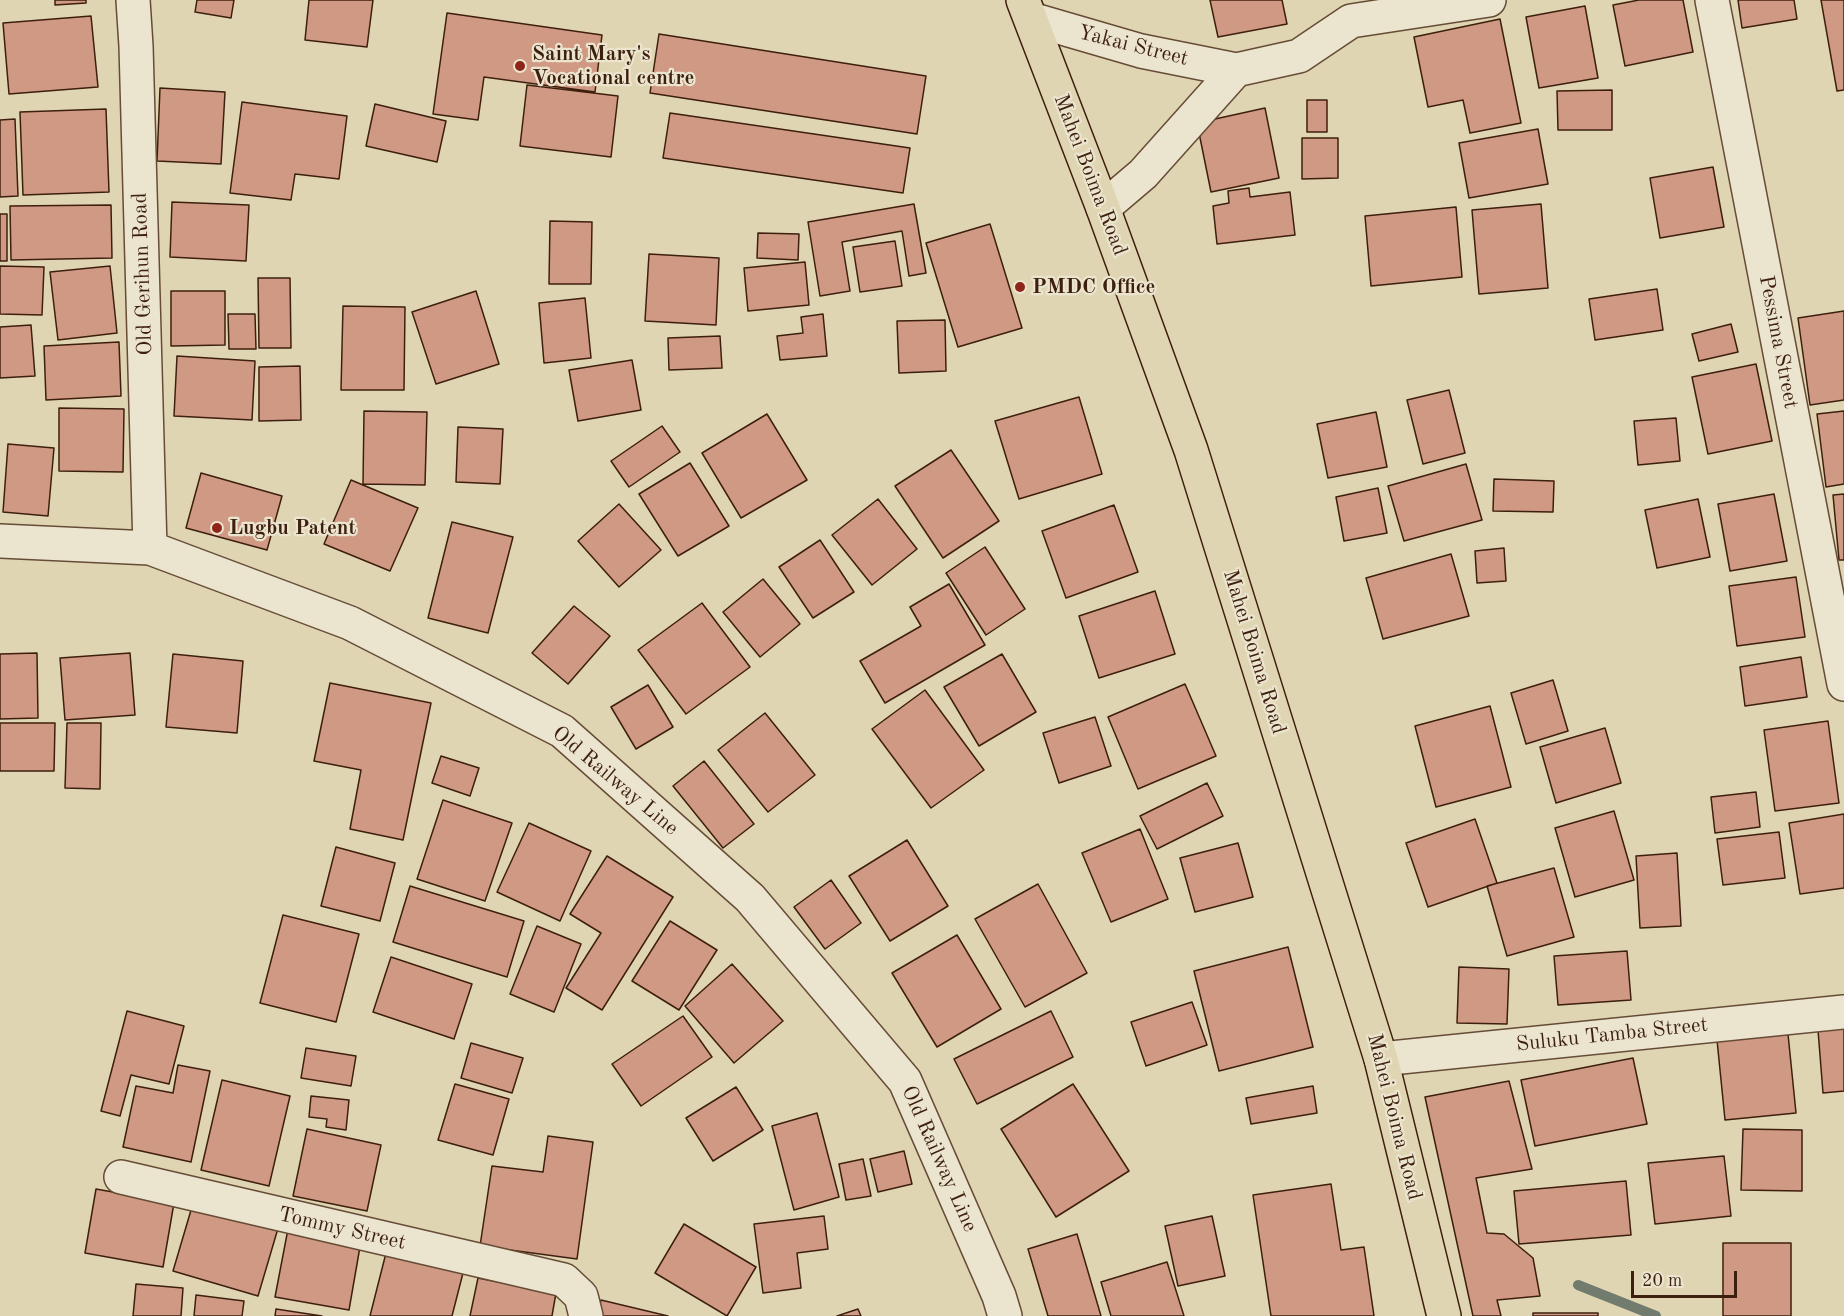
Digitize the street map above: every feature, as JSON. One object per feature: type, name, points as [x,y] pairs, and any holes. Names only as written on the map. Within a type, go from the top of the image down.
[{"type":"main road","name":"Mahei Boima Road","points":[[1027,10],[1103,208],[1191,450],[1381,1059],[1444,1316]]},
{"type":"street","name":"Old Gerihun Road","points":[[133,0],[137,58],[150,549]]},
{"type":"street","name":"Yakai Street","points":[[1027,10],[1141,51],[1236,70],[1299,56],[1350,17],[1489,0]]},
{"type":"street","name":"Pessima Street","points":[[1712,0],[1844,684]]},
{"type":"street","points":[[1103,208],[1143,174],[1236,70]]},
{"type":"street","name":"Old Railway Line","points":[[0,541],[150,549],[350,623],[562,731],[750,898],[905,1081],[999,1296],[1005,1316]]},
{"type":"street","name":"Suluku Tamba Street","points":[[1381,1059],[1844,1012]]},
{"type":"street","name":"Tommy Street","points":[[121,1177],[564,1280],[581,1296],[586,1316]]},
{"type":"building","points":[[55,0],[86,0],[86,3],[55,5]]},
{"type":"building","points":[[197,0],[234,0],[231,18],[195,12]]},
{"type":"building","points":[[309,0],[373,0],[367,47],[305,40]]},
{"type":"building","points":[[1210,0],[1282,0],[1287,24],[1218,37]]},
{"type":"building","points":[[1639,0],[1683,0],[1693,52],[1625,66],[1613,5]]},
{"type":"building","points":[[1738,0],[1794,0],[1797,19],[1742,28]]},
{"type":"building","points":[[1821,0],[1844,0],[1844,90],[1837,91]]},
{"type":"building","points":[[1585,6],[1598,78],[1539,88],[1526,17]]},
{"type":"building","points":[[447,13],[602,35],[595,92],[484,77],[478,120],[433,114]]},
{"type":"building","points":[[91,16],[98,87],[9,94],[3,23]]},
{"type":"building","points":[[1500,19],[1521,123],[1470,133],[1463,100],[1428,107],[1414,37]]},
{"type":"building","points":[[659,34],[926,76],[917,134],[650,93]]},
{"type":"building","points":[[527,85],[618,96],[611,157],[520,146]]},
{"type":"building","points":[[160,88],[225,92],[221,164],[157,161]]},
{"type":"building","points":[[1612,90],[1612,130],[1558,130],[1557,91]]},
{"type":"building","points":[[1307,100],[1327,100],[1327,132],[1307,132]]},
{"type":"building","points":[[242,102],[347,116],[339,179],[295,174],[291,200],[230,193]]},
{"type":"building","points":[[375,104],[446,121],[437,162],[366,146]]},
{"type":"building","points":[[1265,108],[1279,178],[1211,192],[1197,123]]},
{"type":"building","points":[[106,109],[109,192],[23,195],[20,112]]},
{"type":"building","points":[[670,113],[910,148],[903,193],[663,158]]},
{"type":"building","points":[[15,119],[18,196],[0,197],[0,120]]},
{"type":"building","points":[[1538,129],[1548,184],[1469,198],[1459,143]]},
{"type":"building","points":[[1302,138],[1338,138],[1338,178],[1302,179]]},
{"type":"building","points":[[1713,167],[1724,227],[1660,238],[1650,178]]},
{"type":"building","points":[[1249,188],[1250,197],[1290,192],[1295,235],[1217,244],[1213,206],[1229,203],[1228,191]]},
{"type":"building","points":[[172,202],[249,205],[246,261],[170,257]]},
{"type":"building","points":[[914,204],[926,273],[909,276],[902,231],[842,242],[850,291],[820,296],[808,222]]},
{"type":"building","points":[[1541,204],[1548,288],[1479,294],[1472,210]]},
{"type":"building","points":[[111,205],[112,258],[11,260],[10,206]]},
{"type":"building","points":[[1456,207],[1462,277],[1371,286],[1365,216]]},
{"type":"building","points":[[0,214],[7,214],[7,261],[0,261]]},
{"type":"building","points":[[550,221],[592,222],[591,284],[549,284]]},
{"type":"building","points":[[990,224],[1022,328],[958,347],[926,243]]},
{"type":"building","points":[[758,233],[799,234],[798,260],[757,258]]},
{"type":"building","points":[[895,241],[902,286],[860,292],[853,247]]},
{"type":"building","points":[[649,254],[719,258],[716,325],[645,321]]},
{"type":"building","points":[[805,262],[809,305],[748,311],[744,268]]},
{"type":"building","points":[[0,266],[44,267],[42,315],[0,314]]},
{"type":"building","points":[[110,266],[117,333],[58,340],[50,272]]},
{"type":"building","points":[[258,278],[290,278],[291,348],[259,348]]},
{"type":"building","points":[[1657,289],[1663,330],[1595,340],[1589,299]]},
{"type":"building","points":[[171,291],[225,291],[225,345],[171,346]]},
{"type":"building","points":[[476,291],[499,364],[436,384],[412,312]]},
{"type":"building","points":[[585,298],[591,358],[544,363],[539,303]]},
{"type":"building","points":[[343,306],[405,307],[404,390],[341,390]]},
{"type":"building","points":[[1844,311],[1844,400],[1810,405],[1798,318]]},
{"type":"building","points":[[228,314],[255,314],[256,349],[229,349]]},
{"type":"building","points":[[823,314],[827,356],[780,360],[777,336],[803,333],[801,317]]},
{"type":"building","points":[[945,320],[946,371],[899,373],[897,321]]},
{"type":"building","points":[[1731,324],[1738,352],[1699,361],[1692,334]]},
{"type":"building","points":[[31,325],[35,376],[0,378],[0,327]]},
{"type":"building","points":[[720,336],[722,368],[669,370],[668,338]]},
{"type":"building","points":[[119,342],[121,396],[46,400],[44,346]]},
{"type":"building","points":[[177,356],[255,361],[252,420],[174,416]]},
{"type":"building","points":[[632,360],[641,410],[578,421],[569,370]]},
{"type":"building","points":[[1756,364],[1772,441],[1708,454],[1692,377]]},
{"type":"building","points":[[300,366],[301,420],[259,421],[259,367]]},
{"type":"building","points":[[1449,390],[1465,453],[1423,464],[1407,400]]},
{"type":"building","points":[[1079,397],[1102,474],[1019,499],[995,421]]},
{"type":"building","points":[[59,408],[124,409],[123,472],[59,471]]},
{"type":"building","points":[[364,411],[427,412],[425,485],[363,484]]},
{"type":"building","points":[[1844,411],[1844,484],[1826,487],[1817,414]]},
{"type":"building","points":[[1376,412],[1387,467],[1328,478],[1317,424]]},
{"type":"building","points":[[767,414],[807,480],[741,518],[702,453]]},
{"type":"building","points":[[1676,418],[1680,461],[1638,465],[1634,421]]},
{"type":"building","points":[[662,426],[680,452],[629,487],[611,461]]},
{"type":"building","points":[[458,427],[503,429],[500,484],[456,482]]},
{"type":"building","points":[[8,444],[54,448],[48,516],[3,512]]},
{"type":"building","points":[[951,450],[999,521],[943,558],[895,486]]},
{"type":"building","points":[[690,463],[729,526],[678,556],[639,494]]},
{"type":"building","points":[[1466,464],[1482,520],[1404,541],[1388,486]]},
{"type":"building","points":[[201,473],[282,496],[267,550],[186,528]]},
{"type":"building","points":[[1494,479],[1554,481],[1553,512],[1493,511]]},
{"type":"building","points":[[351,480],[418,508],[390,571],[324,544]]},
{"type":"building","points":[[1378,488],[1387,533],[1344,541],[1336,497]]},
{"type":"building","points":[[1774,494],[1787,561],[1730,571],[1718,504]]},
{"type":"building","points":[[1844,494],[1844,560],[1839,560],[1833,495]]},
{"type":"building","points":[[878,499],[917,549],[872,585],[832,535]]},
{"type":"building","points":[[1698,499],[1710,557],[1657,568],[1645,510]]},
{"type":"building","points":[[619,504],[661,550],[619,587],[578,541]]},
{"type":"building","points":[[1114,505],[1138,572],[1066,598],[1042,531]]},
{"type":"building","points":[[452,522],[513,537],[488,633],[428,618]]},
{"type":"building","points":[[820,540],[854,592],[813,618],[779,567]]},
{"type":"building","points":[[985,547],[1025,609],[986,635],[946,573]]},
{"type":"building","points":[[1504,548],[1506,581],[1477,583],[1475,551]]},
{"type":"building","points":[[1451,554],[1469,616],[1383,639],[1366,578]]},
{"type":"building","points":[[1796,577],[1805,637],[1737,646],[1729,586]]},
{"type":"building","points":[[763,579],[800,624],[760,657],[723,612]]},
{"type":"building","points":[[949,584],[985,645],[885,703],[860,661],[921,626],[910,607]]},
{"type":"building","points":[[1155,591],[1175,654],[1099,678],[1079,616]]},
{"type":"building","points":[[702,603],[750,667],[686,714],[638,650]]},
{"type":"building","points":[[574,606],[610,636],[568,684],[532,653]]},
{"type":"building","points":[[37,653],[38,718],[0,719],[0,654]]},
{"type":"building","points":[[130,653],[135,715],[65,720],[60,658]]},
{"type":"building","points":[[173,654],[243,661],[237,733],[166,727]]},
{"type":"building","points":[[1002,654],[1036,712],[979,746],[944,687]]},
{"type":"building","points":[[1801,657],[1807,697],[1745,706],[1740,667]]},
{"type":"building","points":[[1553,680],[1568,731],[1526,744],[1511,693]]},
{"type":"building","points":[[330,683],[431,703],[403,840],[350,829],[361,770],[314,761]]},
{"type":"building","points":[[1185,684],[1216,756],[1138,789],[1108,717]]},
{"type":"building","points":[[648,685],[673,727],[636,749],[611,707]]},
{"type":"building","points":[[925,690],[984,770],[931,808],[872,729]]},
{"type":"building","points":[[1490,706],[1511,787],[1436,807],[1415,726]]},
{"type":"building","points":[[765,713],[815,775],[768,812],[718,750]]},
{"type":"building","points":[[1095,717],[1111,766],[1059,783],[1043,733]]},
{"type":"building","points":[[1828,721],[1839,803],[1775,811],[1764,730]]},
{"type":"building","points":[[0,723],[55,723],[54,771],[0,771]]},
{"type":"building","points":[[67,723],[101,723],[100,789],[65,788]]},
{"type":"building","points":[[1605,728],[1621,783],[1556,803],[1540,747]]},
{"type":"building","points":[[441,756],[479,768],[470,796],[432,783]]},
{"type":"building","points":[[704,761],[754,824],[723,848],[673,786]]},
{"type":"building","points":[[1207,783],[1223,816],[1157,849],[1140,816]]},
{"type":"building","points":[[1756,792],[1760,827],[1715,833],[1711,797]]},
{"type":"building","points":[[443,800],[512,823],[485,901],[417,879]]},
{"type":"building","points":[[1614,811],[1634,880],[1575,897],[1555,828]]},
{"type":"building","points":[[1844,814],[1844,888],[1800,894],[1789,823]]},
{"type":"building","points":[[1475,819],[1497,883],[1428,907],[1406,843]]},
{"type":"building","points":[[529,823],[591,851],[560,921],[497,892]]},
{"type":"building","points":[[1140,829],[1168,899],[1111,922],[1082,853]]},
{"type":"building","points":[[1779,832],[1785,878],[1723,885],[1717,839]]},
{"type":"building","points":[[907,840],[948,906],[890,941],[849,876]]},
{"type":"building","points":[[1238,843],[1253,897],[1195,912],[1180,858]]},
{"type":"building","points":[[336,847],[395,863],[380,921],[321,906]]},
{"type":"building","points":[[1677,853],[1681,926],[1640,928],[1636,856]]},
{"type":"building","points":[[607,856],[673,897],[602,1010],[566,988],[601,933],[570,914]]},
{"type":"building","points":[[1554,868],[1574,937],[1507,956],[1487,886]]},
{"type":"building","points":[[831,880],[861,923],[825,949],[794,907]]},
{"type":"building","points":[[1038,884],[1087,973],[1025,1007],[975,919]]},
{"type":"building","points":[[410,886],[524,921],[507,977],[393,942]]},
{"type":"building","points":[[283,915],[359,934],[336,1022],[260,1003]]},
{"type":"building","points":[[670,921],[717,950],[679,1010],[632,981]]},
{"type":"building","points":[[537,926],[581,944],[554,1012],[510,994]]},
{"type":"building","points":[[957,935],[1001,1009],[937,1047],[892,973]]},
{"type":"building","points":[[1288,947],[1313,1047],[1219,1071],[1194,971]]},
{"type":"building","points":[[1627,951],[1631,1000],[1558,1005],[1554,956]]},
{"type":"building","points":[[391,957],[472,984],[454,1039],[373,1012]]},
{"type":"building","points":[[732,964],[783,1021],[734,1063],[685,1006]]},
{"type":"building","points":[[1459,967],[1509,969],[1507,1024],[1457,1023]]},
{"type":"building","points":[[1192,1002],[1207,1045],[1146,1066],[1131,1022]]},
{"type":"building","points":[[127,1011],[184,1026],[169,1084],[131,1075],[120,1116],[101,1111]]},
{"type":"building","points":[[1051,1011],[1073,1057],[977,1104],[954,1059]]},
{"type":"building","points":[[683,1016],[712,1057],[641,1106],[612,1064]]},
{"type":"building","points":[[1844,1027],[1844,1091],[1823,1093],[1818,1030]]},
{"type":"building","points":[[1788,1034],[1796,1113],[1725,1120],[1717,1040]]},
{"type":"building","points":[[471,1043],[523,1058],[512,1093],[461,1078]]},
{"type":"building","points":[[306,1048],[356,1056],[351,1086],[301,1078]]},
{"type":"building","points":[[1633,1058],[1647,1124],[1535,1146],[1521,1080]]},
{"type":"building","points":[[178,1065],[210,1071],[191,1162],[123,1147],[136,1086],[173,1093]]},
{"type":"building","points":[[222,1080],[290,1096],[269,1186],[201,1170]]},
{"type":"building","points":[[1509,1081],[1532,1169],[1476,1178],[1487,1233],[1504,1234],[1533,1258],[1540,1296],[1497,1300],[1501,1316],[1473,1316],[1425,1097]]},
{"type":"building","points":[[455,1084],[509,1099],[493,1155],[438,1140]]},
{"type":"building","points":[[1073,1084],[1129,1171],[1056,1217],[1001,1129]]},
{"type":"building","points":[[1313,1086],[1317,1113],[1251,1124],[1246,1098]]},
{"type":"building","points":[[736,1087],[763,1130],[713,1161],[686,1118]]},
{"type":"building","points":[[311,1096],[349,1100],[346,1130],[326,1127],[327,1119],[309,1117]]},
{"type":"building","points":[[817,1113],[839,1197],[794,1210],[772,1126]]},
{"type":"building","points":[[307,1129],[381,1145],[367,1211],[293,1196]]},
{"type":"building","points":[[1743,1129],[1802,1130],[1802,1191],[1741,1190]]},
{"type":"building","points":[[548,1136],[593,1142],[577,1259],[480,1246],[492,1166],[543,1172]]},
{"type":"building","points":[[904,1151],[912,1184],[878,1192],[870,1159]]},
{"type":"building","points":[[1724,1156],[1731,1216],[1655,1224],[1648,1163]]},
{"type":"building","points":[[863,1159],[871,1196],[846,1200],[839,1164]]},
{"type":"building","points":[[1626,1181],[1631,1235],[1519,1244],[1514,1191]]},
{"type":"building","points":[[1331,1184],[1341,1250],[1364,1247],[1374,1316],[1271,1316],[1253,1195]]},
{"type":"building","points":[[96,1189],[174,1203],[163,1267],[85,1253]]},
{"type":"building","points":[[194,1200],[279,1225],[258,1296],[173,1271]]},
{"type":"building","points":[[824,1216],[828,1249],[797,1253],[801,1288],[763,1293],[754,1224]]},
{"type":"building","points":[[1212,1216],[1225,1276],[1178,1286],[1165,1226]]},
{"type":"building","points":[[684,1224],[756,1267],[727,1316],[655,1273]]},
{"type":"building","points":[[288,1229],[361,1241],[349,1310],[275,1297]]},
{"type":"building","points":[[1077,1234],[1101,1316],[1048,1316],[1028,1249]]},
{"type":"building","points":[[1723,1243],[1791,1243],[1791,1316],[1723,1316]]},
{"type":"building","points":[[386,1253],[463,1273],[452,1316],[370,1316]]},
{"type":"building","points":[[1167,1262],[1184,1316],[1111,1316],[1101,1282]]},
{"type":"building","points":[[478,1278],[556,1293],[552,1316],[470,1316]]},
{"type":"building","points":[[136,1284],[183,1288],[181,1316],[133,1316]]},
{"type":"building","points":[[196,1295],[244,1301],[242,1316],[194,1316]]},
{"type":"building","points":[[601,1300],[668,1316],[597,1316]]},
{"type":"building","points":[[276,1309],[322,1316],[275,1316]]},
{"type":"building","points":[[858,1309],[861,1316],[837,1316]]},
{"type":"building","points":[[1533,1313],[1598,1313],[1598,1316],[1533,1316]]},
{"type":"waterway","points":[[1578,1285],[1656,1316]]},
{"type":"place","name":"Saint Mary's Vocational centre","points":[[520,66]]},
{"type":"place","name":"PMDC Office","points":[[1020,287]]},
{"type":"place","name":"Lugbu Patent","points":[[217,528]]}]
